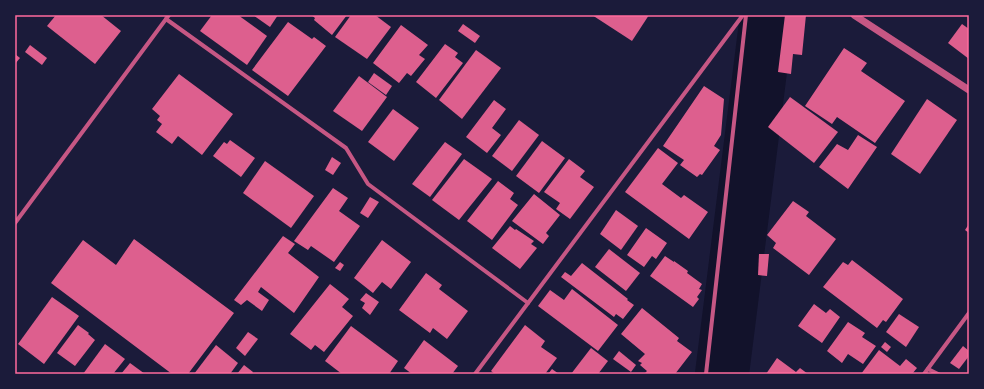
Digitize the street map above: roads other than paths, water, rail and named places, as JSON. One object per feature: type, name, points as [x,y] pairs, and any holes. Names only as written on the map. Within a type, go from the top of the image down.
[{"type":"street","points":[[15,222],[169,15]]},
{"type":"street","points":[[475,374],[743,15]]},
{"type":"street","points":[[706,374],[746,15]]},
{"type":"street","points":[[854,15],[969,90]]},
{"type":"street","points":[[166,19],[346,148],[368,184],[528,303]]},
{"type":"street","points":[[924,374],[969,313]]},
{"type":"street","points":[[928,369],[938,374]]},
{"type":"waterway","points":[[722,374],[767,15]]}]
